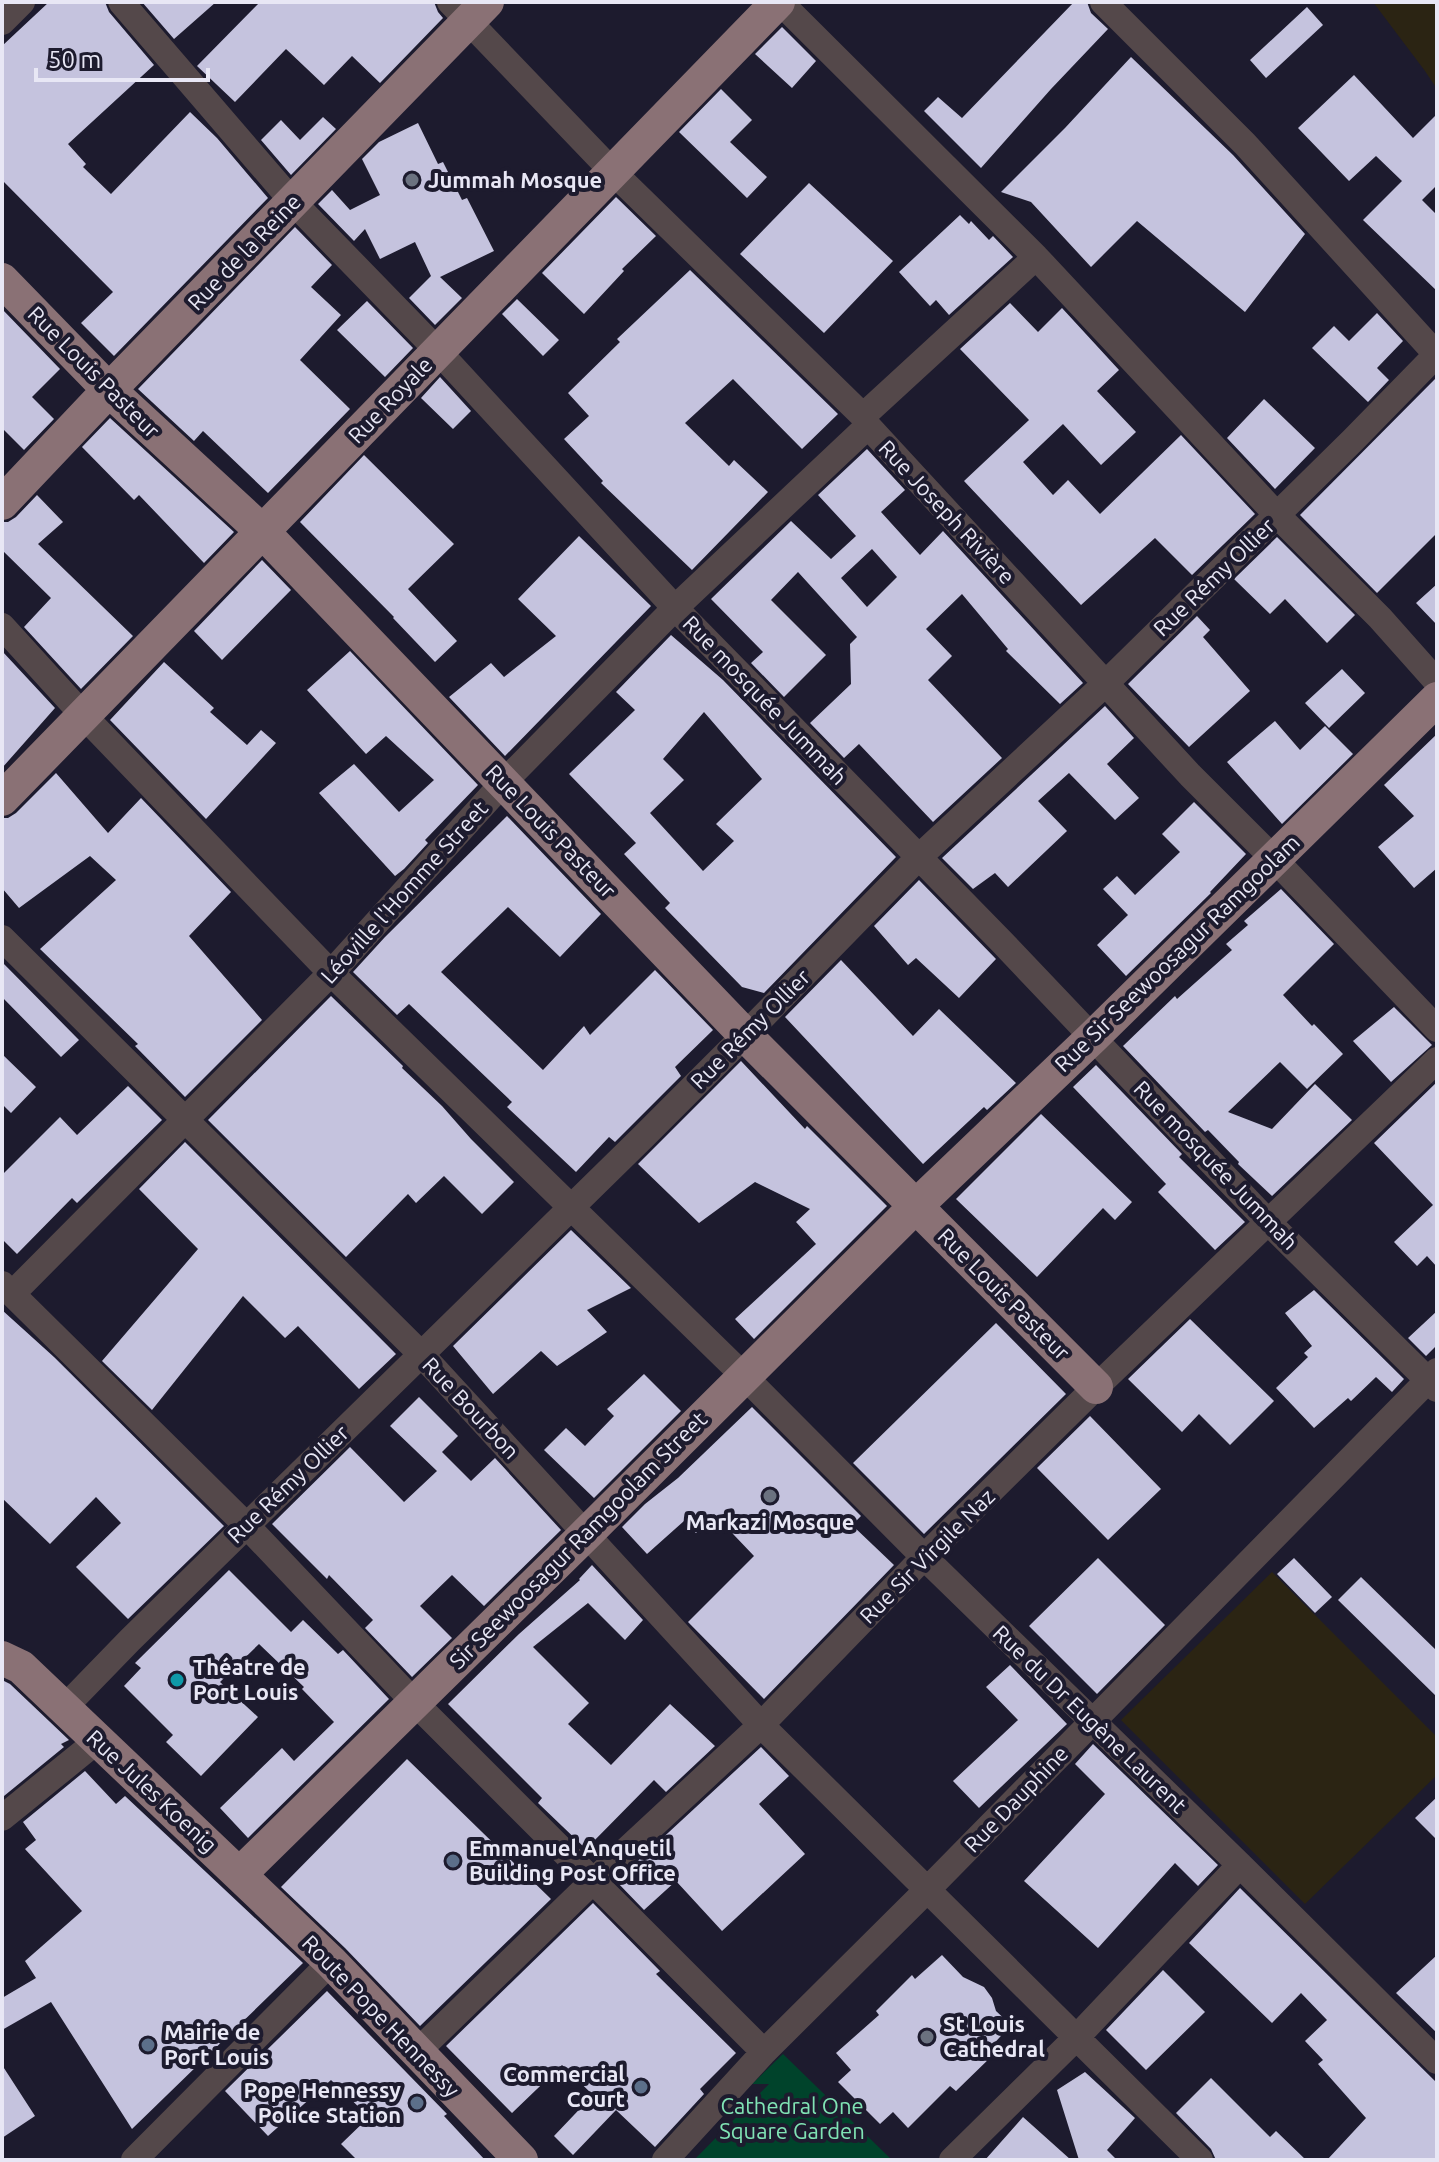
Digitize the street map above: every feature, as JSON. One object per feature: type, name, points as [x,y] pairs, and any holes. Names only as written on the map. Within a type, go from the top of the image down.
[{"type":"main road","name":"Rue Royale","points":[[2,799],[779,2]]},
{"type":"main road","name":"Rue de la Reine","points":[[2,503],[293,202],[468,8]]},
{"type":"main road","name":"Rue Louis Pasteur","points":[[2,280],[109,390],[262,531],[745,1035],[1096,1387]]},
{"type":"main road","name":"Rue Sir Seewoosagur Ramgoolam","points":[[916,1206],[1437,699]]},
{"type":"main road","name":"Sir Seewoosagur Ramgoolam Street","points":[[240,1874],[916,1206]]},
{"type":"main road","name":"Rue Jules Koenig","points":[[2,1658],[21,1667],[240,1874]]},
{"type":"main road","name":"Route Pope Hennessy","points":[[240,1874],[331,1962],[521,2160]]},
{"type":"street","points":[[2,22],[22,2]]},
{"type":"street","name":"Rue mosquée Jummah","points":[[121,2],[293,202],[438,351],[675,608],[1093,1037],[1269,1223],[1434,1380]]},
{"type":"street","points":[[779,2],[1036,257],[1277,515],[1380,618],[1437,682]]},
{"type":"street","points":[[1103,2],[1245,144],[1437,355]]},
{"type":"street","name":"Rue Joseph Rivière","points":[[468,8],[613,172],[866,421],[1190,775],[1437,1029]]},
{"type":"street","name":"Léoville l'Homme Street","points":[[7,1289],[186,1120],[331,973],[504,782],[675,608],[1036,257]]},
{"type":"street","name":"Rue Rémy Ollier","points":[[65,1707],[745,1035],[918,858],[1105,684],[1437,355]]},
{"type":"street","name":"Rue du Dr Eugène Laurent","points":[[2,626],[83,715],[331,973],[1437,2061]]},
{"type":"street","name":"Rue Bourbon","points":[[2,938],[421,1354],[761,1725],[1200,2160]]},
{"type":"street","name":"Rue Sir Virgile Naz","points":[[417,2052],[592,1882],[761,1725],[924,1557],[1096,1387],[1437,1060]]},
{"type":"street","points":[[7,1289],[246,1525],[414,1702],[764,2052]]},
{"type":"street","name":"Rue Dauphine","points":[[665,2160],[764,2052],[1434,1380]]},
{"type":"street","points":[[2,1818],[97,1741]]},
{"type":"street","points":[[952,2160],[1077,2037],[1240,1865]]},
{"type":"street","points":[[134,2160],[331,1962]]},
{"type":"shaded area","points":[[1373,2],[1437,2],[1437,89],[1425,71]]},
{"type":"shaded area","points":[[1272,1572],[1437,1737],[1437,1775],[1305,1904],[1121,1720]]},
{"type":"green space","name":"Cathedral One Square Garden","points":[[783,2054],[892,2160],[694,2160],[769,2084],[752,2084]]},
{"type":"building","points":[[49,2],[105,2],[109,12],[154,65],[68,144],[86,164],[83,167],[111,194],[190,112],[217,138],[268,198],[114,356],[81,323],[113,292],[2,180],[2,46]]},
{"type":"building","points":[[142,2],[216,2],[174,39]]},
{"type":"building","points":[[260,2],[434,2],[443,18],[380,83],[352,56],[324,85],[286,49],[235,102],[197,66]]},
{"type":"building","points":[[1074,2],[1087,2],[1091,13],[1108,29],[981,168],[924,111],[938,97],[962,118]]},
{"type":"building","points":[[1307,7],[1323,25],[1266,78],[1250,60]]},
{"type":"building","points":[[782,27],[816,61],[792,88],[755,54]]},
{"type":"building","points":[[1131,57],[1233,155],[1305,234],[1245,312],[1137,221],[1091,267],[1031,202],[1001,192]]},
{"type":"building","points":[[1354,75],[1413,138],[1437,114],[1437,185],[1422,200],[1437,215],[1437,291],[1363,220],[1402,181],[1376,156],[1349,181],[1298,128]]},
{"type":"building","points":[[721,89],[752,120],[730,142],[767,177],[747,198],[679,132]]},
{"type":"building","points":[[323,117],[336,129],[291,175],[261,140],[281,120],[300,140]]},
{"type":"building","name":"Jummah Mosque","points":[[418,123],[438,164],[443,162],[462,200],[467,198],[494,251],[440,277],[462,298],[435,325],[409,298],[431,276],[415,242],[380,259],[365,229],[354,241],[318,204],[332,190],[350,210],[380,195],[362,159],[379,142]]},
{"type":"building","points":[[809,183],[893,261],[824,333],[740,254]]},
{"type":"building","points":[[616,197],[656,236],[622,269],[624,271],[584,314],[542,273]]},
{"type":"building","points":[[960,215],[969,224],[971,221],[989,240],[993,236],[1013,257],[949,315],[936,300],[930,306],[899,272]]},
{"type":"building","points":[[295,227],[332,265],[311,287],[341,315],[300,360],[350,409],[268,493],[203,431],[194,441],[138,389]]},
{"type":"building","points":[[690,270],[838,414],[802,449],[733,379],[685,423],[729,466],[734,460],[768,492],[692,570],[601,483],[603,481],[564,439],[589,416],[568,393],[620,342],[617,339]]},
{"type":"building","points":[[517,299],[559,340],[543,356],[502,314]]},
{"type":"building","points":[[367,301],[413,348],[385,377],[337,330]]},
{"type":"building","points":[[1010,303],[1038,332],[1062,308],[1119,370],[1097,391],[1136,432],[1101,465],[1063,424],[1023,462],[1053,495],[1068,480],[1100,514],[1181,435],[1255,514],[1192,575],[1155,538],[1081,605],[964,481],[1029,420],[960,349]]},
{"type":"building","points":[[2,309],[60,369],[32,397],[54,419],[24,450],[2,428]]},
{"type":"building","points":[[1377,313],[1403,341],[1377,368],[1389,380],[1368,402],[1312,348],[1334,326],[1349,341]]},
{"type":"building","points":[[440,377],[471,411],[453,429],[421,398]]},
{"type":"building","points":[[1437,377],[1437,533],[1377,593],[1300,515]]},
{"type":"building","points":[[1264,399],[1315,448],[1275,489],[1227,438]]},
{"type":"building","points":[[110,418],[234,532],[204,563],[139,495],[134,500],[82,447]]},
{"type":"building","points":[[867,449],[905,490],[881,512],[920,555],[943,531],[1083,683],[1060,704],[1006,651],[1008,649],[962,594],[926,629],[952,656],[928,680],[1002,758],[933,822],[859,744],[844,758],[810,723],[851,684],[850,644],[857,637],[798,572],[771,600],[826,655],[784,697],[751,663],[763,652],[711,599],[791,521],[831,559],[856,536],[818,495]],"holes":[[[872,549],[897,577],[867,607],[841,578]]]},
{"type":"building","points":[[364,455],[454,544],[408,589],[457,641],[435,662],[300,522]]},
{"type":"building","points":[[37,495],[63,522],[38,544],[133,636],[81,689],[24,627],[51,598],[2,550],[2,522],[16,517]]},
{"type":"building","points":[[579,536],[651,606],[505,756],[449,697],[491,663],[504,677],[556,636],[518,599]]},
{"type":"building","points":[[1277,537],[1355,615],[1327,643],[1285,599],[1270,614],[1234,579]]},
{"type":"building","points":[[262,560],[291,590],[222,660],[194,631]]},
{"type":"building","points":[[1437,584],[1437,625],[1416,603]]},
{"type":"building","points":[[1197,616],[1210,630],[1203,637],[1250,691],[1189,747],[1128,684]]},
{"type":"building","points":[[671,635],[723,680],[896,857],[764,993],[742,987],[665,908],[670,903],[624,854],[636,843],[569,774],[635,710],[616,692]],"holes":[[[704,712],[762,779],[716,824],[734,841],[703,871],[650,813],[684,780],[663,759]]]},
{"type":"building","points":[[2,651],[55,708],[2,768]]},
{"type":"building","points":[[350,651],[478,785],[395,876],[319,793],[354,764],[399,812],[434,780],[386,736],[366,754],[307,690]]},
{"type":"building","points":[[164,662],[214,708],[210,712],[247,745],[261,730],[276,743],[206,819],[110,720]]},
{"type":"building","points":[[1342,669],[1365,693],[1329,728],[1305,703]]},
{"type":"building","points":[[1105,706],[1134,738],[1107,764],[1139,798],[1115,820],[1069,773],[1038,801],[1067,831],[1008,887],[995,873],[973,889],[942,858]]},
{"type":"building","points":[[1275,721],[1300,750],[1325,726],[1353,754],[1282,824],[1227,762]]},
{"type":"building","points":[[1437,734],[1437,868],[1414,888],[1378,847],[1414,816],[1384,785]]},
{"type":"building","points":[[56,773],[108,833],[141,798],[231,892],[189,936],[262,1020],[185,1097],[135,1046],[138,1044],[40,949],[116,880],[90,856],[19,908],[2,888],[2,818],[16,813]]},
{"type":"building","points":[[1194,802],[1246,854],[1126,976],[1097,945],[1128,915],[1103,889],[1117,876],[1135,895],[1180,852],[1162,834]]},
{"type":"building","points":[[507,816],[601,914],[560,957],[508,907],[441,972],[543,1070],[584,1026],[590,1035],[655,970],[713,1030],[675,1067],[681,1076],[615,1142],[609,1137],[576,1172],[507,1107],[512,1102],[409,1004],[397,1015],[353,972]]},
{"type":"building","points":[[919,880],[996,959],[959,998],[916,958],[908,965],[874,926]]},
{"type":"building","points":[[1281,889],[1334,944],[1283,995],[1343,1054],[1307,1089],[1280,1062],[1228,1112],[1272,1129],[1315,1084],[1352,1120],[1272,1196],[1208,1130],[1205,1132],[1123,1046],[1175,996],[1177,999],[1232,950],[1226,944],[1248,925],[1244,921]]},
{"type":"building","points":[[841,960],[913,1036],[939,1009],[1016,1083],[987,1110],[984,1107],[923,1164],[785,1017]]},
{"type":"building","points":[[2,962],[79,1040],[61,1057],[2,997]]},
{"type":"building","points":[[331,996],[514,1182],[482,1214],[444,1176],[416,1203],[408,1194],[346,1257],[208,1120]]},
{"type":"building","points":[[1394,1007],[1432,1045],[1391,1082],[1353,1041]]},
{"type":"building","points":[[2,1054],[36,1087],[11,1113],[2,1104]]},
{"type":"building","points":[[741,1061],[805,1129],[807,1126],[887,1206],[754,1339],[735,1319],[816,1244],[796,1222],[810,1209],[755,1182],[699,1223],[638,1164]]},
{"type":"building","points":[[1096,1065],[1182,1154],[1179,1157],[1245,1222],[1215,1250],[1158,1192],[1166,1184],[1073,1087]]},
{"type":"building","points":[[1437,1082],[1437,1267],[1427,1256],[1417,1266],[1394,1242],[1433,1205],[1374,1143]]},
{"type":"building","points":[[128,1086],[162,1120],[77,1203],[72,1198],[17,1254],[2,1239],[2,1175],[60,1117],[77,1135]]},
{"type":"building","points":[[1041,1114],[1132,1202],[1115,1220],[1103,1208],[1037,1277],[956,1199]]},
{"type":"building","points":[[185,1142],[396,1354],[359,1389],[298,1326],[285,1338],[243,1296],[152,1410],[102,1361],[198,1249],[139,1189]]},
{"type":"building","points":[[571,1230],[631,1288],[587,1310],[607,1332],[557,1366],[541,1351],[493,1394],[453,1346]]},
{"type":"building","points":[[1314,1290],[1404,1379],[1392,1392],[1376,1377],[1351,1401],[1348,1398],[1314,1428],[1276,1388],[1308,1357],[1304,1353],[1312,1346],[1285,1313]]},
{"type":"building","points":[[2,1310],[54,1357],[224,1526],[128,1619],[76,1567],[121,1523],[96,1497],[50,1544],[2,1498]]},
{"type":"building","points":[[1437,1311],[1437,1345],[1426,1356],[1408,1338]]},
{"type":"building","points":[[1190,1319],[1274,1401],[1230,1445],[1199,1414],[1182,1432],[1128,1379]]},
{"type":"building","points":[[996,1323],[1066,1394],[924,1534],[853,1463]]},
{"type":"building","points":[[644,1374],[681,1411],[594,1498],[544,1450],[566,1428],[585,1446],[614,1416],[607,1409]]},
{"type":"building","points":[[419,1397],[458,1436],[442,1452],[471,1481],[495,1458],[561,1530],[484,1606],[452,1575],[420,1606],[452,1638],[412,1677],[365,1628],[373,1620],[272,1524],[350,1447],[404,1502],[437,1471],[390,1426]]},
{"type":"building","points":[[752,1407],[861,1516],[852,1525],[894,1565],[764,1699],[688,1622],[754,1556],[714,1514],[696,1533],[684,1521],[647,1554],[622,1527]]},
{"type":"building","points":[[1090,1416],[1161,1489],[1108,1540],[1037,1468]]},
{"type":"building","points":[[1098,1558],[1165,1625],[1097,1694],[1029,1626]]},
{"type":"building","points":[[1294,1558],[1332,1597],[1315,1613],[1277,1574]]},
{"type":"building","points":[[592,1565],[643,1620],[625,1640],[588,1603],[533,1647],[589,1703],[568,1724],[611,1765],[670,1704],[715,1746],[666,1792],[654,1780],[586,1849],[538,1803],[542,1798],[448,1704],[519,1634],[580,1580]]},
{"type":"building","points":[[229,1570],[291,1632],[303,1620],[338,1654],[343,1650],[389,1699],[248,1838],[220,1808],[282,1748],[294,1761],[334,1722],[302,1689],[304,1687],[259,1644],[220,1682],[258,1717],[201,1776],[166,1742],[173,1735],[124,1686],[141,1668],[135,1663]]},
{"type":"building","points":[[1361,1577],[1437,1651],[1437,1697],[1338,1600]]},
{"type":"building","points":[[1010,1665],[1067,1724],[979,1808],[953,1781],[1018,1720],[986,1687]]},
{"type":"building","points":[[2,1680],[69,1740],[4,1796],[2,1793]]},
{"type":"building","points":[[1093,1744],[1218,1865],[1198,1886],[1175,1863],[1098,1948],[1024,1881],[1105,1794],[1075,1764]]},
{"type":"building","points":[[761,1747],[789,1776],[759,1804],[805,1854],[722,1931],[676,1881],[644,1910],[616,1881]]},
{"type":"building","points":[[407,1759],[551,1899],[420,2026],[281,1887]]},
{"type":"building","name":"Mairie de Port Louis","points":[[85,1771],[116,1804],[125,1796],[303,1963],[132,2129],[51,2002],[2,2030],[2,1998],[36,1978],[25,1961],[82,1911],[25,1849],[36,1840],[23,1822]]},
{"type":"building","points":[[1437,1797],[1437,1840],[1415,1818]]},
{"type":"building","points":[[1240,1888],[1437,2083],[1437,2160],[1327,2160],[1366,2118],[1318,2064],[1323,2060],[1305,2041],[1327,2020],[1301,1993],[1272,2023],[1189,1943]]},
{"type":"building","points":[[593,1903],[660,1971],[656,1974],[736,2053],[700,2089],[704,2094],[655,2147],[616,2110],[573,2155],[554,2136],[593,2095],[562,2065],[512,2113],[446,2046]]},
{"type":"building","name":"St Louis Cathedral","points":[[942,1955],[963,1977],[984,1987],[996,2011],[1011,2025],[988,2050],[994,2054],[956,2091],[950,2086],[908,2128],[893,2112],[880,2124],[838,2082],[851,2070],[836,2053],[879,2015],[876,2011],[912,1975],[915,1979]]},
{"type":"building","points":[[1437,1955],[1437,2033],[1396,1993]]},
{"type":"building","points":[[1163,1970],[1205,2012],[1146,2070],[1106,2030]]},
{"type":"building","points":[[327,1991],[447,2114],[444,2116],[485,2160],[357,2160],[341,2144],[369,2117],[331,2080],[268,2136],[225,2091]]},
{"type":"building","points":[[2,2065],[35,2116],[2,2138]]},
{"type":"building","points":[[1085,2072],[1135,2118],[1107,2150],[1117,2160],[1079,2160],[1057,2090]]},
{"type":"building","points":[[1211,2078],[1270,2137],[1276,2131],[1306,2160],[1216,2160],[1211,2149],[1176,2113]]},
{"type":"building","points":[[1023,2117],[1071,2160],[985,2160]]},
{"type":"place","name":"Jummah Mosque","points":[[412,180]]},
{"type":"place","name":"Markazi Mosque","points":[[770,1496]]},
{"type":"place","name":"Théatre de Port Louis","points":[[177,1680]]},
{"type":"place","name":"Emmanuel Anquetil Building Post Office","points":[[453,1861]]},
{"type":"place","name":"St Louis Cathedral","points":[[927,2037]]},
{"type":"place","name":"Mairie de Port Louis","points":[[148,2045]]},
{"type":"place","name":"Commercial Court","points":[[641,2087]]},
{"type":"place","name":"Pope Hennessy Police Station","points":[[417,2103]]}]
